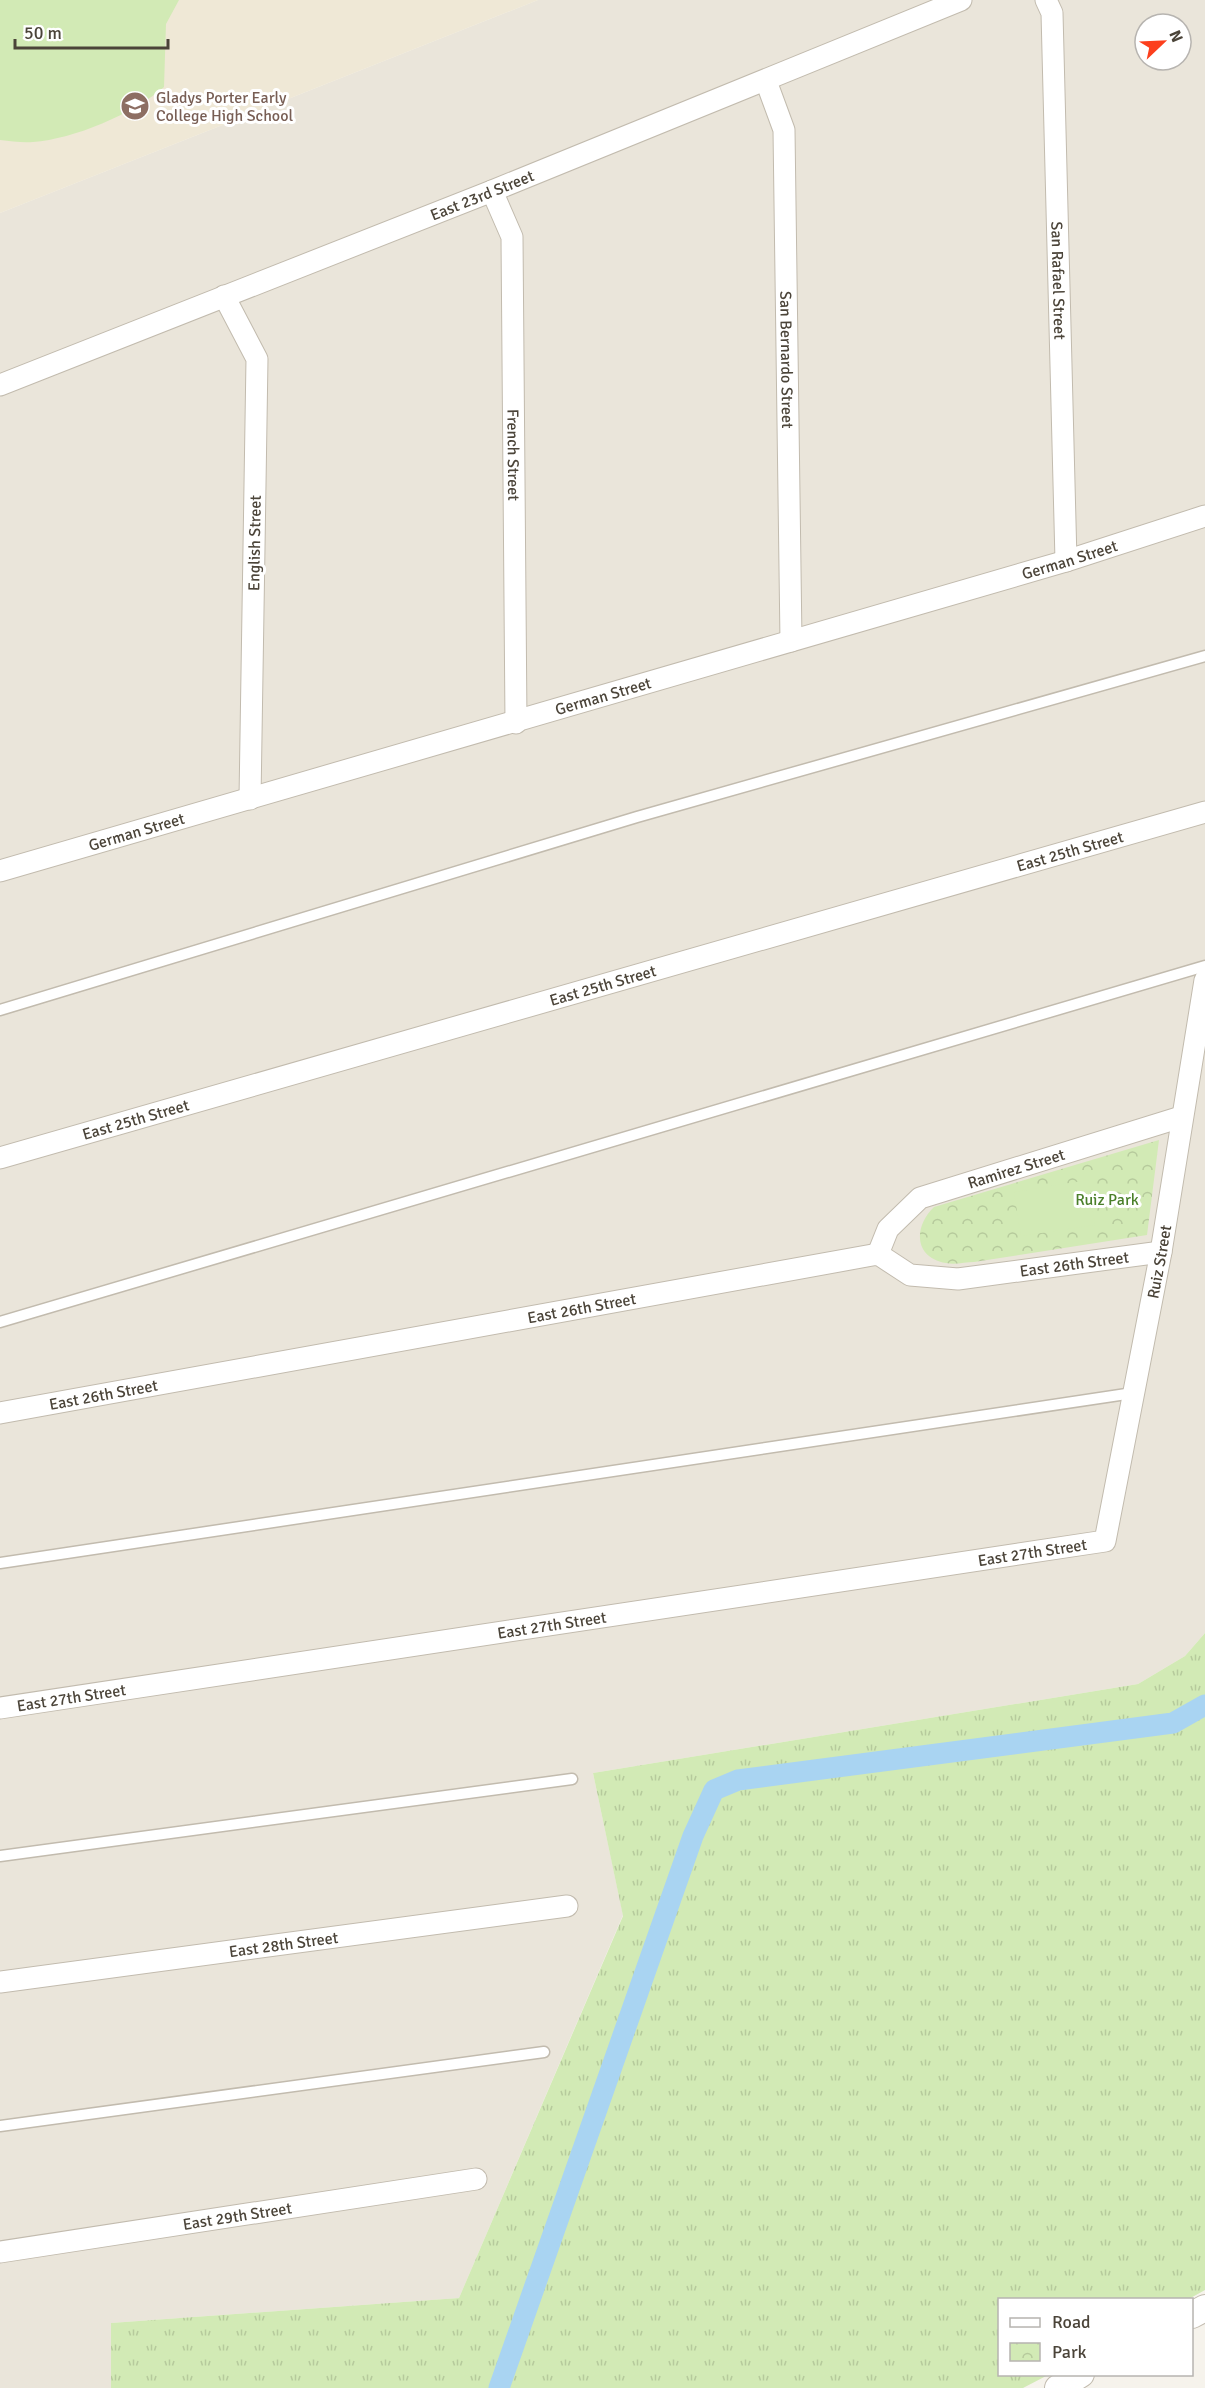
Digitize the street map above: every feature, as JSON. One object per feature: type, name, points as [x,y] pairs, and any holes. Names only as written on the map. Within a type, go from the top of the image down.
[{"type":"street","name":"East 23rd Street","points":[[0,385],[492,191],[961,0]]},
{"type":"street","name":"San Rafael Street","points":[[1046,0],[1052,13],[1066,561]]},
{"type":"street","name":"San Bernardo Street","points":[[766,81],[784,130],[791,641]]},
{"type":"street","name":"French Street","points":[[492,191],[512,237],[516,723]]},
{"type":"street","name":"English Street","points":[[224,296],[257,359],[250,799]]},
{"type":"street","name":"German Street","points":[[0,871],[516,723],[1066,561],[1205,516]]},
{"type":"street","name":"East 25th Street","points":[[0,1158],[1205,812]]},
{"type":"street","name":"Ruiz Street","points":[[1105,1541],[1161,1252],[1180,1118],[1205,980]]},
{"type":"street","name":"Ramirez Street","points":[[878,1254],[888,1228],[920,1198],[1180,1118]]},
{"type":"street","name":"East 26th Street","points":[[0,1413],[878,1254],[910,1275],[958,1279],[1161,1252]]},
{"type":"street","name":"East 27th Street","points":[[0,1708],[1105,1541]]},
{"type":"street","name":"East 28th Street","points":[[0,1982],[567,1906]]},
{"type":"street","name":"East 29th Street","points":[[0,2252],[476,2179]]},
{"type":"street","points":[[1058,2388],[1078,2376]]},
{"type":"lane","points":[[0,1010],[637,817],[1205,656]]},
{"type":"lane","points":[[0,1322],[1205,966]]},
{"type":"lane","points":[[0,1563],[1133,1393]]},
{"type":"lane","points":[[0,1856],[572,1779]]},
{"type":"lane","points":[[0,2126],[544,2052]]},
{"type":"shaded area","name":"Gladys Porter Early College High School","points":[[0,0],[538,0],[0,213]]},
{"type":"shaded area","points":[[538,0],[1205,0],[1205,1633],[1185,1656],[1138,1684],[593,1773],[623,1915],[459,2298],[111,2323],[111,2388],[0,2388],[0,213]]},
{"type":"green space","points":[[0,0],[179,0],[166,24],[164,87],[136,107],[102,124],[66,136],[33,142],[0,140]]},
{"type":"green space","name":"Ruiz Park","points":[[1159,1140],[1147,1235],[957,1264],[935,1260],[922,1248],[920,1231],[927,1215],[934,1207]]},
{"type":"green space","points":[[1088,1180],[1095,1225],[1021,1236],[1014,1192]]},
{"type":"green space","points":[[1205,1633],[1205,2290],[1191,2298],[998,2298],[998,2376],[1046,2376],[1023,2388],[111,2388],[111,2323],[459,2298],[623,1916],[593,1773],[1138,1684],[1185,1656]]},
{"type":"waterway","points":[[499,2388],[693,1836],[714,1790],[738,1780],[1173,1723],[1205,1705]]},
{"type":"place","name":"Gladys Porter Early College High School","points":[[135,106]]}]
